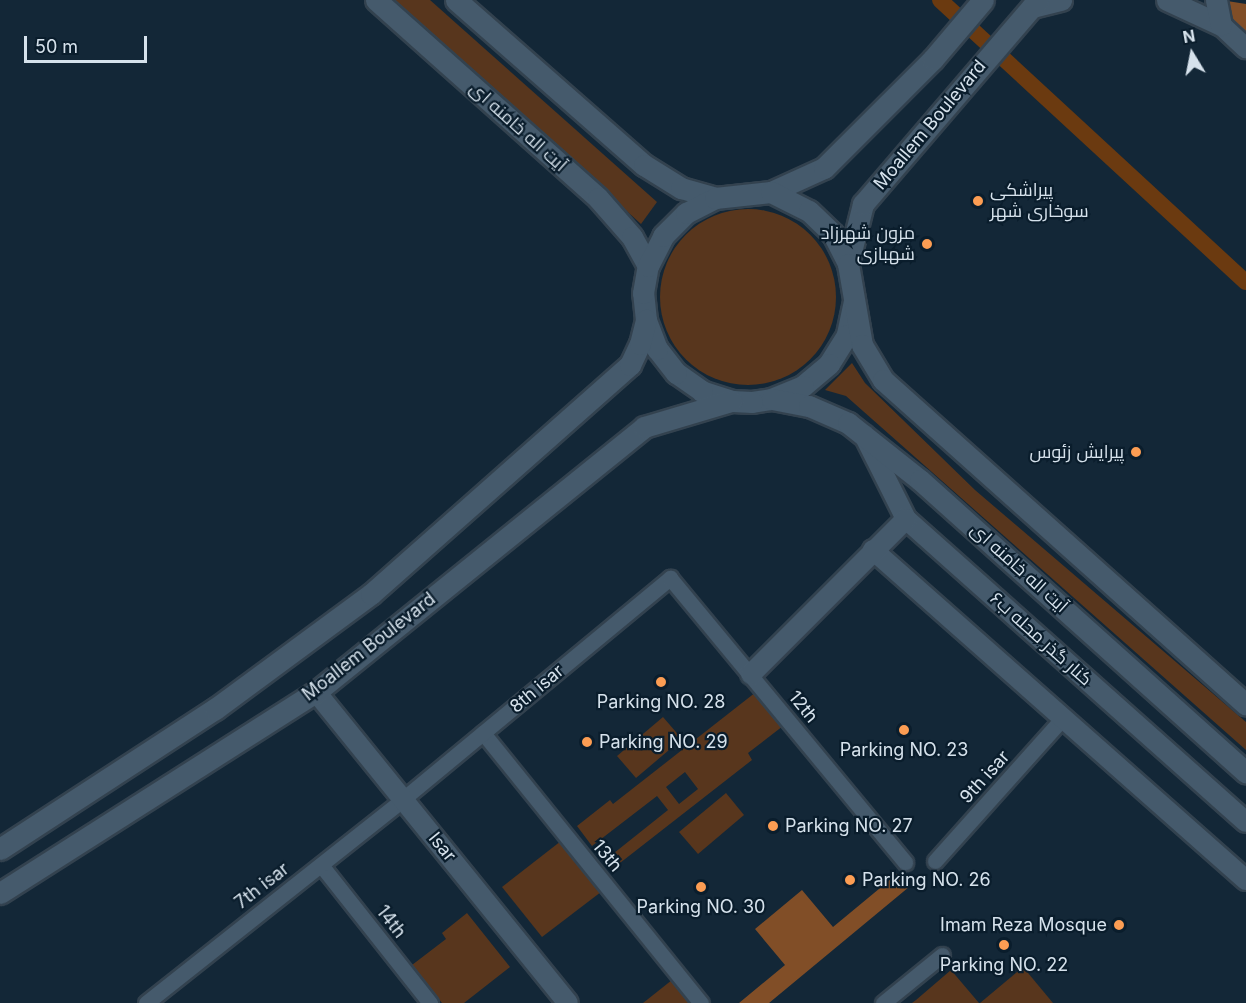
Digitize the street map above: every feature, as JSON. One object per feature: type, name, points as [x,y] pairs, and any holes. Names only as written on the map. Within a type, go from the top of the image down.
[{"type":"main road","name":"آیت اله خامنه ای","points":[[376,0],[598,198],[632,237],[648,266]]},
{"type":"main road","points":[[456,0],[644,165],[681,188],[715,198]]},
{"type":"main road","points":[[1035,4],[1061,0]]},
{"type":"main road","points":[[1167,0],[1221,25]]},
{"type":"main road","points":[[1216,0],[1221,25]]},
{"type":"main road","points":[[854,301],[846,335],[829,364],[803,386],[771,399],[732,400],[702,391],[676,373],[657,349],[646,320],[643,293],[648,266],[663,237],[686,213],[715,198],[771,192],[825,168],[933,59],[981,2]]},
{"type":"main road","name":"Moallem Boulevard","points":[[848,264],[862,204],[964,83],[1035,4]]},
{"type":"main road","points":[[771,192],[809,211],[833,234],[848,264],[862,345],[883,380],[1246,704]]},
{"type":"main road","points":[[0,849],[215,709],[371,594],[630,365],[640,344],[646,320]]},
{"type":"main road","name":"آیت اله خامنه ای","points":[[771,399],[809,406],[848,423],[864,435],[929,488],[1246,772]]},
{"type":"main road","name":"Moallem Boulevard","points":[[0,893],[316,692],[644,427],[732,400]]},
{"type":"street","points":[[1221,25],[1246,48]]},
{"type":"street","name":"کنار گذر محله ب۶","points":[[864,435],[906,519],[1246,822]]},
{"type":"street","points":[[750,674],[906,519]]},
{"type":"street","points":[[873,550],[1246,880]]},
{"type":"street","name":"12th","points":[[670,579],[905,862]]},
{"type":"street","name":"8th isar","points":[[403,799],[670,579]]},
{"type":"street","name":"Isar","points":[[316,692],[568,1003]]},
{"type":"street","name":"9th isar","points":[[935,861],[1063,718]]},
{"type":"street","name":"13th","points":[[483,733],[701,1003]]},
{"type":"street","name":"7th isar","points":[[146,1003],[403,799]]},
{"type":"street","name":"14th","points":[[321,865],[430,1003]]},
{"type":"street","points":[[883,1003],[942,955]]},
{"type":"shaded area","points":[[392,0],[430,0],[657,202],[641,224]]},
{"type":"shaded area","points":[[1221,0],[1246,4],[1246,40],[1226,24]]},
{"type":"shaded area","points":[[748,209],[782,216],[797,224],[810,235],[821,248],[829,263],[836,297],[829,331],[821,346],[810,359],[797,370],[782,378],[748,385],[714,378],[699,370],[686,359],[675,346],[667,331],[660,297],[667,263],[675,248],[686,235],[699,224],[714,216]]},
{"type":"shaded area","points":[[852,363],[865,383],[975,490],[1246,722],[1246,750],[846,396],[825,390]]},
{"type":"shaded area","points":[[756,692],[783,726],[748,753],[752,760],[611,870],[604,861],[668,810],[657,796],[592,846],[577,826],[610,800],[613,804]],"holes":[[[685,772],[698,789],[679,804],[666,787]]]},
{"type":"shaded area","points":[[663,717],[682,739],[636,778],[617,756]]},
{"type":"shaded area","points":[[726,793],[744,815],[698,854],[679,832]]},
{"type":"shaded area","points":[[561,841],[601,892],[542,937],[502,887]]},
{"type":"shaded area","points":[[897,874],[909,887],[769,1003],[739,1003],[785,965],[755,929],[802,890],[833,927]]},
{"type":"shaded area","points":[[467,913],[510,967],[464,1003],[442,1003],[412,965],[446,939],[442,933]]},
{"type":"shaded area","points":[[1023,967],[1053,1003],[980,1003]]},
{"type":"shaded area","points":[[951,970],[979,1003],[912,1003],[916,1000]]},
{"type":"shaded area","points":[[672,980],[690,1003],[643,1003]]},
{"type":"waterway","points":[[940,0],[1246,282]]},
{"type":"place","name":"پیراشکی سوخاری شهر","points":[[978,201]]},
{"type":"place","name":"مزون شهرزاد شهبازی","points":[[927,244]]},
{"type":"place","name":"پیرایش زئوس","points":[[1136,452]]},
{"type":"place","name":"Parking NO. 28","points":[[661,682]]},
{"type":"place","name":"Parking NO. 23","points":[[904,730]]},
{"type":"place","name":"Parking NO. 29","points":[[587,742]]},
{"type":"place","name":"Parking NO. 27","points":[[773,826]]},
{"type":"place","name":"Parking NO. 26","points":[[850,880]]},
{"type":"place","name":"Parking NO. 30","points":[[701,887]]},
{"type":"place","name":"Imam Reza Mosque","points":[[1119,925]]},
{"type":"place","name":"Parking NO. 22","points":[[1004,945]]}]
